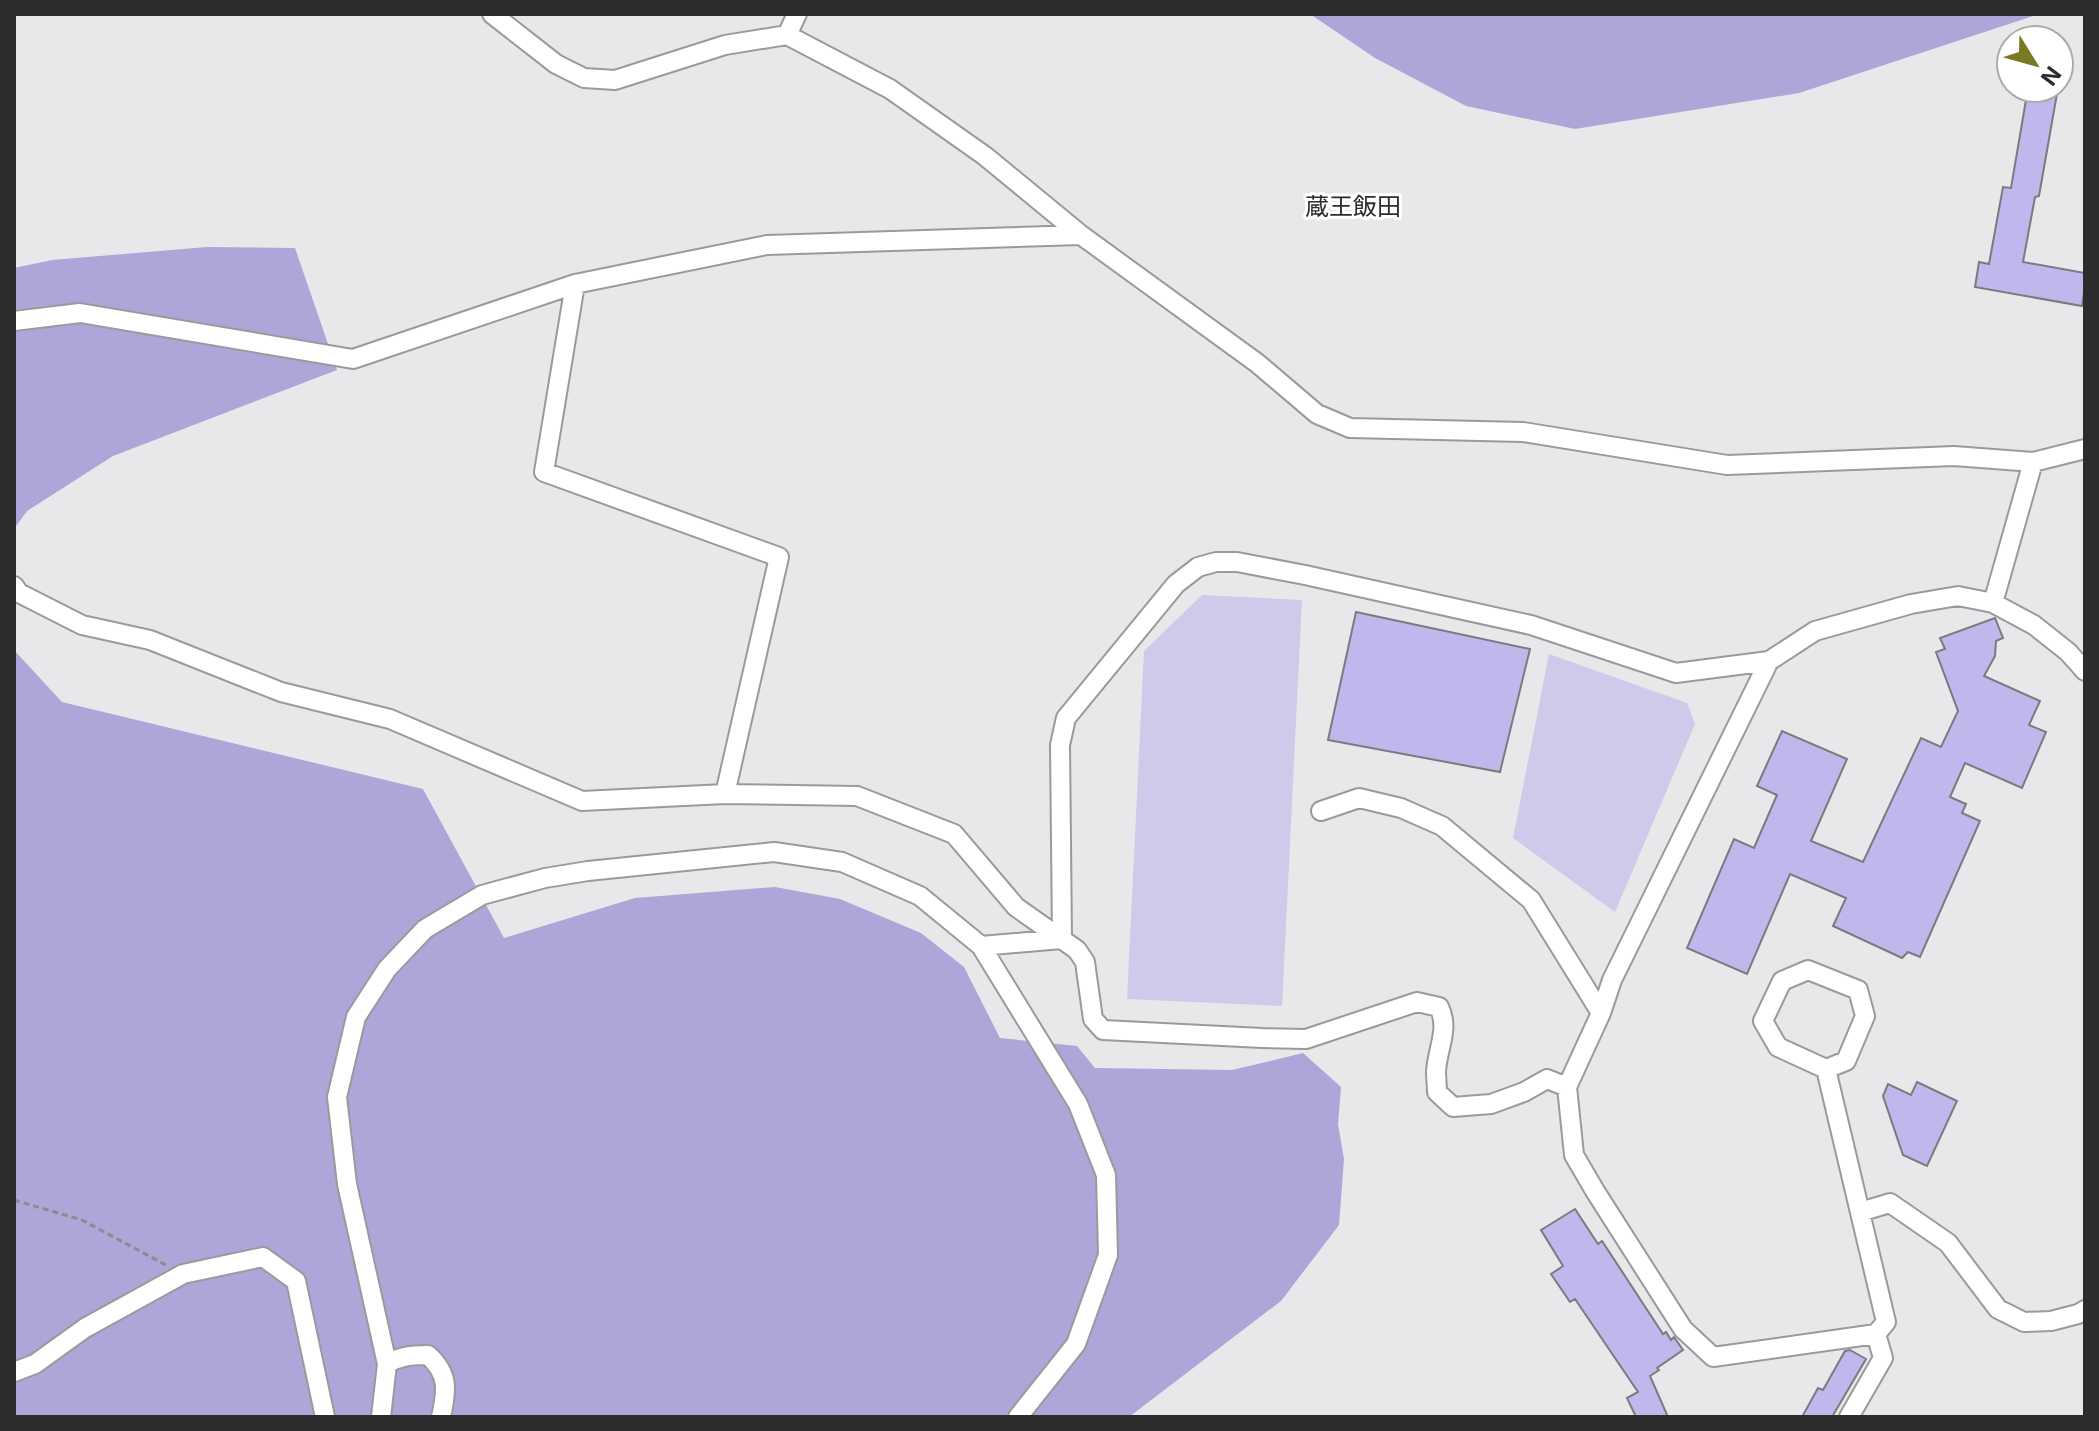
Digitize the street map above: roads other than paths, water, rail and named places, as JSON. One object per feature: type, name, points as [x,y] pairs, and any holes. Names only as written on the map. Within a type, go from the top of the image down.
[{"type":"street","points":[[492,14],[556,64],[584,78],[615,80],[725,45],[787,35],[890,89],[985,156],[1081,235],[1257,363],[1317,414],[1350,428],[1523,432],[1727,465],[1954,456],[2033,462],[2085,449]]},
{"type":"street","points":[[787,35],[797,14]]},
{"type":"street","points":[[14,321],[80,313],[353,359],[575,284],[767,245],[1081,235]]},
{"type":"street","points":[[575,284],[544,472],[779,557],[725,794]]},
{"type":"street","points":[[1993,603],[2033,462]]},
{"type":"street","points":[[1062,939],[1060,745],[1066,718],[1176,584],[1198,567],[1216,562],[1237,562],[1305,575],[1531,625],[1676,673],[1769,661],[1815,631],[1911,604],[1958,596],[1993,603],[2034,625],[2068,652],[2085,671]]},
{"type":"street","points":[[14,586],[19,593],[82,625],[150,640],[281,692],[390,719],[582,801],[725,794],[857,796],[954,834],[1016,907],[1077,950],[1085,962],[1093,1019],[1103,1030],[1306,1039],[1417,1002],[1439,1007],[1444,1017],[1436,1070],[1437,1092],[1453,1107],[1491,1104],[1524,1092],[1547,1079],[1567,1087]]},
{"type":"street","points":[[1769,661],[1612,980],[1601,1013],[1567,1087],[1574,1155],[1683,1329],[1713,1357],[1876,1334],[1886,1322],[1826,1069]]},
{"type":"street","points":[[1321,811],[1359,798],[1401,808],[1442,826],[1531,900],[1601,1013]]},
{"type":"street","points":[[381,1417],[387,1364],[347,1184],[337,1097],[356,1017],[387,969],[425,929],[482,895],[545,878],[588,871],[774,852],[842,862],[920,896],[981,946],[1078,1104],[1106,1175],[1108,1255],[1076,1344],[1018,1417]]},
{"type":"street","points":[[981,946],[1062,939]]},
{"type":"street","points":[[1808,970],[1858,990],[1865,1016],[1846,1061],[1826,1069],[1778,1047],[1763,1021],[1782,981],[1808,970]]},
{"type":"street","points":[[1860,1212],[1890,1203],[1948,1243],[1998,1309],[2024,1322],[2051,1321],[2085,1310]]},
{"type":"street","points":[[14,1372],[35,1364],[85,1328],[183,1274],[263,1257],[296,1281],[325,1417]]},
{"type":"street","points":[[1849,1417],[1883,1358],[1876,1334]]},
{"type":"street","points":[[387,1364],[411,1355],[428,1355],[441,1366],[446,1393],[441,1417]]},
{"type":"district","name":"蔵王飯田","points":[[1353,206]]}]
